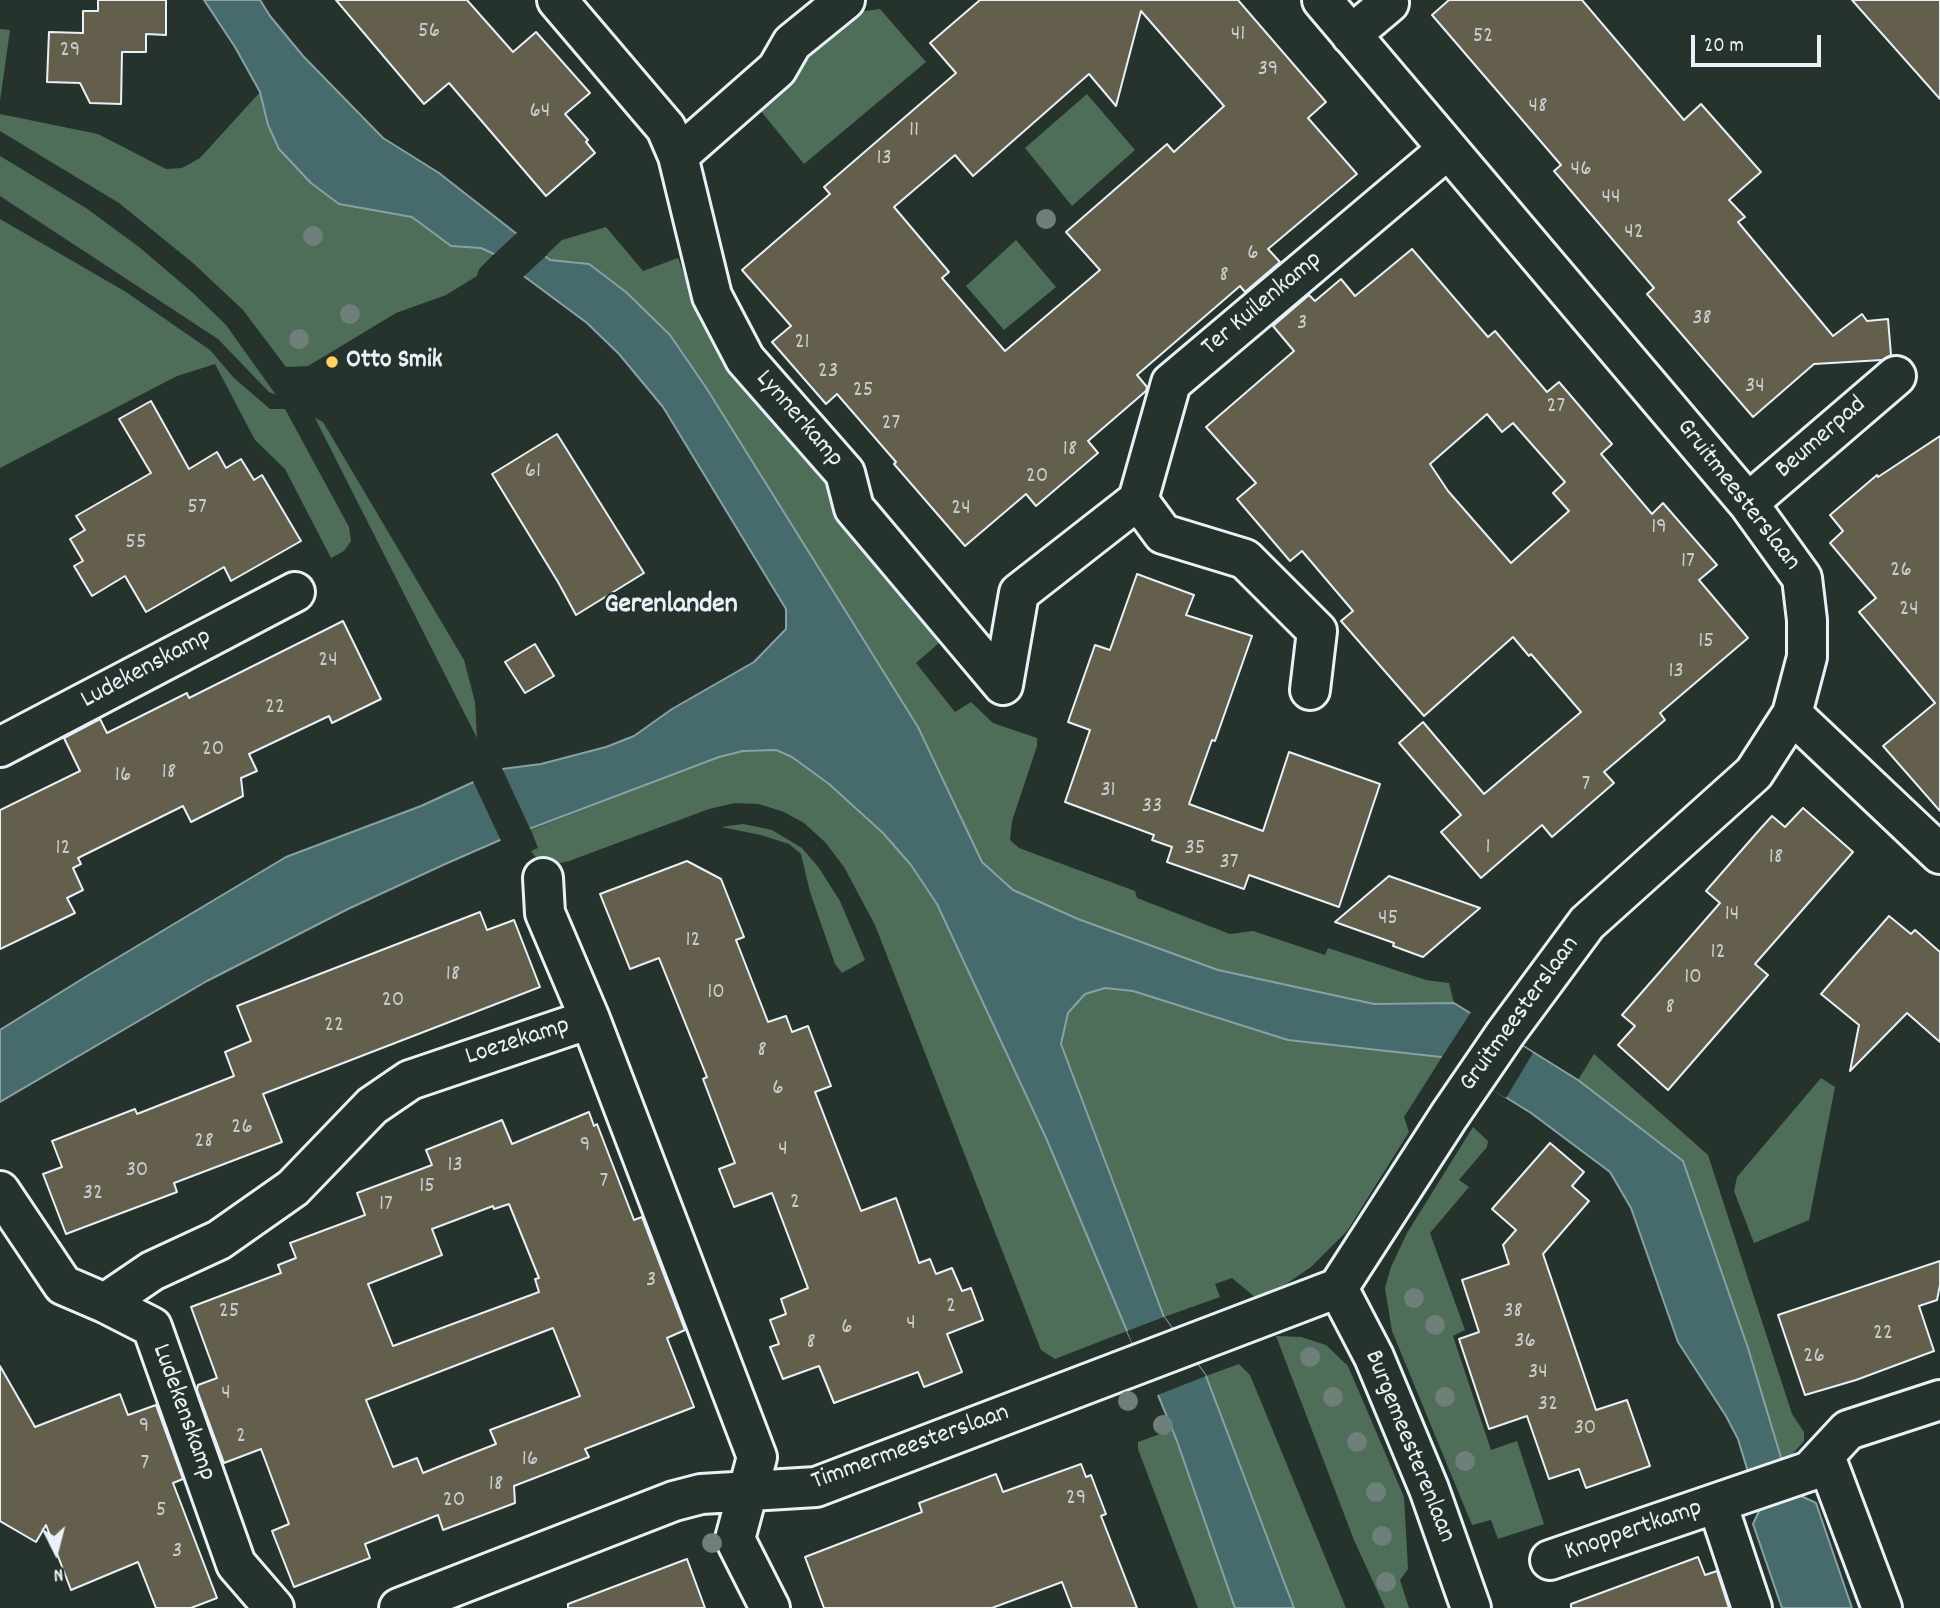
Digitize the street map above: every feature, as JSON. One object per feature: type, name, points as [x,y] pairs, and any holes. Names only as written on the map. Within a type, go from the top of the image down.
[{"type":"street","name":"Lynnerkamp","points":[[557,0],[666,128],[678,156],[712,296],[745,359],[845,473],[854,508],[1003,685],[1019,593],[1138,500]]},
{"type":"street","points":[[678,156],[777,69],[792,43],[845,0]]},
{"type":"street","name":"Gruitmeesterslaan","points":[[1322,0],[1748,503],[1802,578],[1807,620],[1807,657],[1792,714],[1754,773],[1587,923],[1504,1034],[1338,1288]]},
{"type":"street","points":[[1352,35],[1390,3],[1387,0]]},
{"type":"street","name":"Ter Kuilenkamp","points":[[1138,500],[1171,383],[1448,149]]},
{"type":"street","name":"Beumerpad","points":[[1748,503],[1896,376]]},
{"type":"street","points":[[1138,500],[1163,534],[1245,559],[1317,631],[1310,690]]},
{"type":"street","name":"Ludekenskamp","points":[[0,747],[295,592]]},
{"type":"street","points":[[1792,714],[1940,854]]},
{"type":"street","points":[[543,878],[545,913],[590,1018]]},
{"type":"street","name":"Loezekamp","points":[[104,1303],[152,1271],[219,1240],[293,1188],[372,1106],[410,1080],[590,1018],[757,1457],[735,1539],[769,1608]]},
{"type":"street","name":"Ludekenskamp","points":[[0,1191],[63,1285],[152,1327],[236,1564],[274,1608]]},
{"type":"street","name":"Timmermeesterslaan","points":[[399,1608],[674,1501],[701,1493],[816,1487],[1338,1288]]},
{"type":"street","name":"Burgemeesterenlaan","points":[[1338,1288],[1374,1357],[1429,1489],[1471,1608]]},
{"type":"street","name":"Knoppertkamp","points":[[1550,1560],[1734,1498],[1817,1464],[1849,1430],[1940,1400]]},
{"type":"street","points":[[1817,1464],[1882,1608]]},
{"type":"street","name":"Knoppertkamp","points":[[1734,1498],[1752,1608]]},
{"type":"green space","points":[[880,9],[926,62],[804,164],[760,110],[793,84],[806,53],[852,13]]},
{"type":"green space","points":[[0,29],[10,30],[0,101]]},
{"type":"green space","points":[[260,92],[268,125],[339,204],[412,217],[451,246],[481,248],[494,254],[479,269],[477,276],[446,295],[396,313],[308,366],[286,367],[243,310],[193,263],[119,203],[0,131],[0,114],[98,134],[166,169],[182,168],[200,158]]},
{"type":"green space","points":[[1087,94],[1135,150],[1072,206],[1025,148]]},
{"type":"green space","points":[[0,156],[86,208],[139,247],[193,293],[226,325],[276,395],[269,392],[218,339],[0,196]]},
{"type":"green space","points":[[0,219],[126,292],[210,350],[234,378],[270,409],[285,409],[349,527],[351,541],[344,551],[331,558],[285,469],[255,440],[215,364],[177,376],[0,468]]},
{"type":"green space","points":[[606,227],[643,271],[678,258],[696,307],[714,341],[832,480],[835,512],[946,637],[916,663],[955,712],[971,702],[993,723],[1037,738],[1037,746],[1012,821],[1010,840],[1019,848],[1135,891],[1137,898],[1230,934],[1253,931],[1325,955],[1328,948],[1426,980],[1449,983],[1454,1003],[1374,1004],[1218,970],[1078,919],[1013,890],[982,862],[918,727],[707,389],[670,335],[580,262],[550,260],[545,256],[562,240]]},
{"type":"green space","points":[[1016,240],[1056,287],[1004,330],[966,286]]},
{"type":"green space","points":[[315,418],[323,422],[464,660],[475,702],[477,738]]},
{"type":"green space","points":[[776,750],[792,757],[830,784],[883,833],[911,865],[937,904],[1047,1140],[1127,1331],[1055,1359],[1041,1350],[875,925],[844,867],[825,842],[804,823],[784,812],[759,804],[735,803],[709,809],[552,865],[539,862],[531,851],[538,848],[531,830],[719,757],[743,751]]},
{"type":"green space","points":[[743,824],[772,830],[802,848],[819,868],[840,901],[865,960],[842,973],[835,964],[810,892],[801,854],[789,844],[721,827]]},
{"type":"green space","points":[[1105,988],[1133,991],[1288,1040],[1442,1057],[1404,1117],[1409,1132],[1347,1231],[1311,1267],[1286,1284],[1256,1298],[1232,1278],[1215,1284],[1220,1297],[1164,1317],[1060,1044],[1068,1014],[1085,994]]},
{"type":"green space","points":[[1594,1054],[1708,1155],[1792,1414],[1804,1432],[1804,1441],[1789,1458],[1782,1461],[1748,1348],[1683,1161],[1578,1080]]},
{"type":"green space","points":[[1821,1078],[1835,1087],[1809,1220],[1754,1243],[1734,1191],[1737,1177]]},
{"type":"green space","points":[[1473,1127],[1488,1141],[1487,1147],[1459,1180],[1469,1187],[1430,1233],[1465,1330],[1453,1336],[1491,1450],[1517,1441],[1544,1524],[1498,1539],[1491,1520],[1472,1525],[1392,1331],[1385,1288],[1391,1267],[1407,1233]]},
{"type":"green space","points":[[1276,1336],[1301,1337],[1326,1345],[1348,1366],[1404,1497],[1408,1569],[1400,1580],[1409,1608],[1385,1608],[1354,1540]]},
{"type":"green space","points":[[1239,1364],[1250,1375],[1346,1608],[1294,1608],[1206,1376]]},
{"type":"green space","points":[[1171,1430],[1235,1608],[1198,1608],[1138,1449],[1138,1442]]},
{"type":"water","points":[[204,0],[260,0],[303,56],[383,138],[439,173],[550,260],[589,264],[626,292],[670,335],[707,389],[918,727],[982,862],[1013,890],[1078,919],[1218,970],[1374,1004],[1454,1003],[1578,1080],[1683,1161],[1748,1348],[1782,1461],[1748,1472],[1738,1439],[1726,1416],[1678,1342],[1631,1208],[1610,1172],[1531,1113],[1441,1057],[1288,1040],[1133,991],[1105,988],[1085,994],[1068,1013],[1061,1044],[1164,1317],[1206,1376],[1294,1608],[1235,1608],[1177,1441],[1158,1395],[1127,1331],[1047,1140],[937,904],[911,865],[883,833],[829,784],[792,757],[776,750],[743,751],[719,757],[500,840],[443,865],[348,909],[207,981],[0,1102],[0,1030],[87,976],[286,857],[421,806],[502,769],[541,764],[606,747],[634,736],[672,709],[754,662],[786,629],[786,609],[663,407],[619,354],[587,323],[494,254],[481,248],[451,246],[412,217],[339,204],[311,183],[279,149],[268,125],[260,92]]},
{"type":"water","points":[[1799,1495],[1816,1503],[1852,1608],[1782,1608],[1753,1524],[1761,1507]]},
{"type":"pier","points":[[519,231],[548,254],[521,279],[491,257]]},
{"type":"pier","points":[[501,766],[532,833],[502,843],[472,779]]},
{"type":"pier","points":[[1471,1012],[1533,1053],[1506,1098],[1440,1060]]},
{"type":"pier","points":[[1164,1317],[1206,1376],[1155,1396],[1127,1331]]},
{"type":"building","points":[[98,0],[166,0],[166,35],[146,34],[146,52],[122,52],[121,104],[90,103],[80,83],[47,82],[49,32],[83,33],[83,11],[98,11]]},
{"type":"building","points":[[336,0],[467,0],[513,52],[536,32],[590,93],[565,114],[588,140],[586,142],[595,153],[546,196],[449,83],[424,104]]},
{"type":"building","points":[[980,0],[1238,0],[1326,102],[1308,118],[1357,174],[1268,249],[1280,262],[1245,292],[1240,286],[1137,375],[1147,387],[1146,391],[1088,441],[1098,453],[1036,506],[1026,494],[965,546],[837,394],[826,404],[772,342],[791,326],[742,270],[830,194],[824,187],[956,73],[930,43]],"holes":[[[1141,11],[1224,106],[1174,152],[1167,144],[1066,232],[1100,270],[1005,351],[942,278],[949,272],[894,207],[955,155],[973,176],[1089,74],[1116,106]]]},
{"type":"building","points":[[1449,0],[1582,0],[1684,120],[1701,104],[1761,172],[1729,200],[1745,217],[1738,222],[1833,336],[1862,314],[1867,321],[1888,319],[1891,355],[1882,360],[1814,364],[1753,417],[1647,294],[1654,288],[1554,171],[1561,165],[1432,15]]},
{"type":"building","points":[[1852,0],[1940,0],[1940,99]]},
{"type":"building","points":[[1412,249],[1488,337],[1495,331],[1547,392],[1559,382],[1612,444],[1601,454],[1652,514],[1663,503],[1717,565],[1699,580],[1748,638],[1660,713],[1665,720],[1604,772],[1614,783],[1552,837],[1542,825],[1481,878],[1441,832],[1461,815],[1399,743],[1423,722],[1484,794],[1581,712],[1513,637],[1424,716],[1341,621],[1353,611],[1302,551],[1290,561],[1237,499],[1256,483],[1206,427],[1294,351],[1273,326],[1309,295],[1315,301],[1341,279],[1355,296]],"holes":[[[1487,414],[1502,432],[1513,423],[1565,482],[1553,493],[1569,511],[1511,563],[1448,491],[1430,464]]]},
{"type":"building","points":[[151,401],[189,469],[217,452],[226,468],[241,459],[254,480],[262,475],[301,541],[231,581],[224,567],[146,612],[125,576],[92,596],[74,566],[83,561],[70,539],[85,530],[76,516],[151,473],[119,419]]},
{"type":"building","points":[[557,434],[644,573],[576,615],[492,474]]},
{"type":"building","points":[[1940,436],[1940,811],[1883,746],[1935,703],[1859,612],[1876,598],[1830,543],[1843,531],[1830,515],[1877,475],[1878,477]]},
{"type":"building","points":[[1137,574],[1194,595],[1186,615],[1252,636],[1215,741],[1212,740],[1189,804],[1263,831],[1289,752],[1380,784],[1339,907],[1249,875],[1244,889],[1167,862],[1172,847],[1152,840],[1154,835],[1065,802],[1090,730],[1068,722],[1095,645],[1110,650]]},
{"type":"building","points":[[343,621],[381,699],[332,723],[329,716],[249,754],[257,771],[241,778],[243,796],[191,822],[183,806],[78,858],[81,864],[73,868],[83,890],[67,898],[75,913],[0,949],[0,810],[80,771],[64,738],[100,719],[107,733],[187,693],[189,698]]},
{"type":"building","points":[[535,644],[554,676],[525,693],[505,662]]},
{"type":"building","points":[[1803,808],[1853,852],[1755,964],[1768,975],[1668,1090],[1618,1045],[1635,1026],[1622,1015],[1720,903],[1706,891],[1761,828],[1772,816],[1785,827]]},
{"type":"building","points":[[687,861],[721,879],[744,937],[736,940],[768,1022],[786,1016],[792,1032],[808,1026],[831,1086],[815,1092],[861,1211],[896,1198],[919,1263],[930,1259],[936,1274],[952,1268],[962,1291],[971,1288],[983,1320],[947,1334],[962,1372],[924,1387],[918,1372],[834,1403],[819,1366],[783,1379],[770,1347],[779,1344],[770,1320],[786,1314],[781,1299],[808,1288],[772,1193],[734,1207],[719,1169],[735,1163],[703,1079],[707,1077],[659,958],[630,969],[600,894]]},
{"type":"building","points":[[1389,876],[1480,908],[1423,957],[1393,946],[1394,943],[1335,922]]},
{"type":"building","points":[[480,912],[487,930],[514,920],[540,987],[263,1094],[282,1142],[174,1183],[177,1192],[66,1234],[43,1174],[62,1167],[52,1141],[135,1109],[137,1114],[234,1076],[225,1052],[251,1041],[237,1006]]},
{"type":"building","points":[[1889,916],[1911,934],[1915,930],[1940,952],[1940,1042],[1907,1013],[1850,1071],[1859,1025],[1821,994]]},
{"type":"building","points":[[589,1112],[594,1126],[597,1124],[634,1220],[642,1217],[685,1330],[667,1338],[694,1407],[585,1449],[589,1457],[514,1486],[515,1503],[443,1530],[438,1515],[365,1544],[370,1558],[294,1587],[272,1531],[289,1524],[261,1449],[224,1463],[197,1390],[198,1385],[217,1378],[191,1307],[281,1273],[278,1265],[296,1258],[290,1243],[365,1215],[357,1193],[432,1165],[426,1150],[502,1120],[512,1144]],"holes":[[[509,1204],[539,1278],[535,1279],[539,1292],[393,1346],[368,1284],[442,1255],[432,1229],[493,1206],[494,1209]],[[553,1328],[580,1396],[490,1430],[496,1444],[423,1473],[417,1458],[393,1467],[366,1400]]]},
{"type":"building","points":[[1550,1143],[1584,1172],[1572,1186],[1589,1201],[1543,1254],[1596,1410],[1627,1400],[1650,1466],[1586,1488],[1579,1469],[1549,1479],[1527,1416],[1489,1429],[1459,1339],[1479,1332],[1462,1280],[1509,1264],[1503,1245],[1516,1230],[1492,1209]]},
{"type":"building","points":[[1940,1261],[1937,1300],[1919,1306],[1934,1351],[1856,1380],[1805,1395],[1778,1315]]},
{"type":"building","points":[[0,1366],[35,1427],[120,1394],[128,1415],[156,1405],[183,1479],[173,1483],[217,1598],[191,1608],[156,1608],[138,1562],[71,1590],[46,1525],[36,1542],[0,1521]]},
{"type":"building","points":[[1081,1464],[1086,1477],[1091,1475],[1106,1514],[1101,1516],[1137,1608],[1072,1608],[1062,1582],[992,1608],[824,1608],[805,1557],[922,1512],[919,1503],[996,1474],[1003,1492]]},
{"type":"building","points":[[1698,1557],[1705,1575],[1717,1571],[1729,1608],[1571,1608],[1571,1604]]},
{"type":"building","points":[[687,1559],[705,1608],[568,1608],[568,1604]]},
{"type":"place","name":"Otto Smik","points":[[332,362]]},
{"type":"district","name":"Gerenlanden","points":[[671,607]]}]
